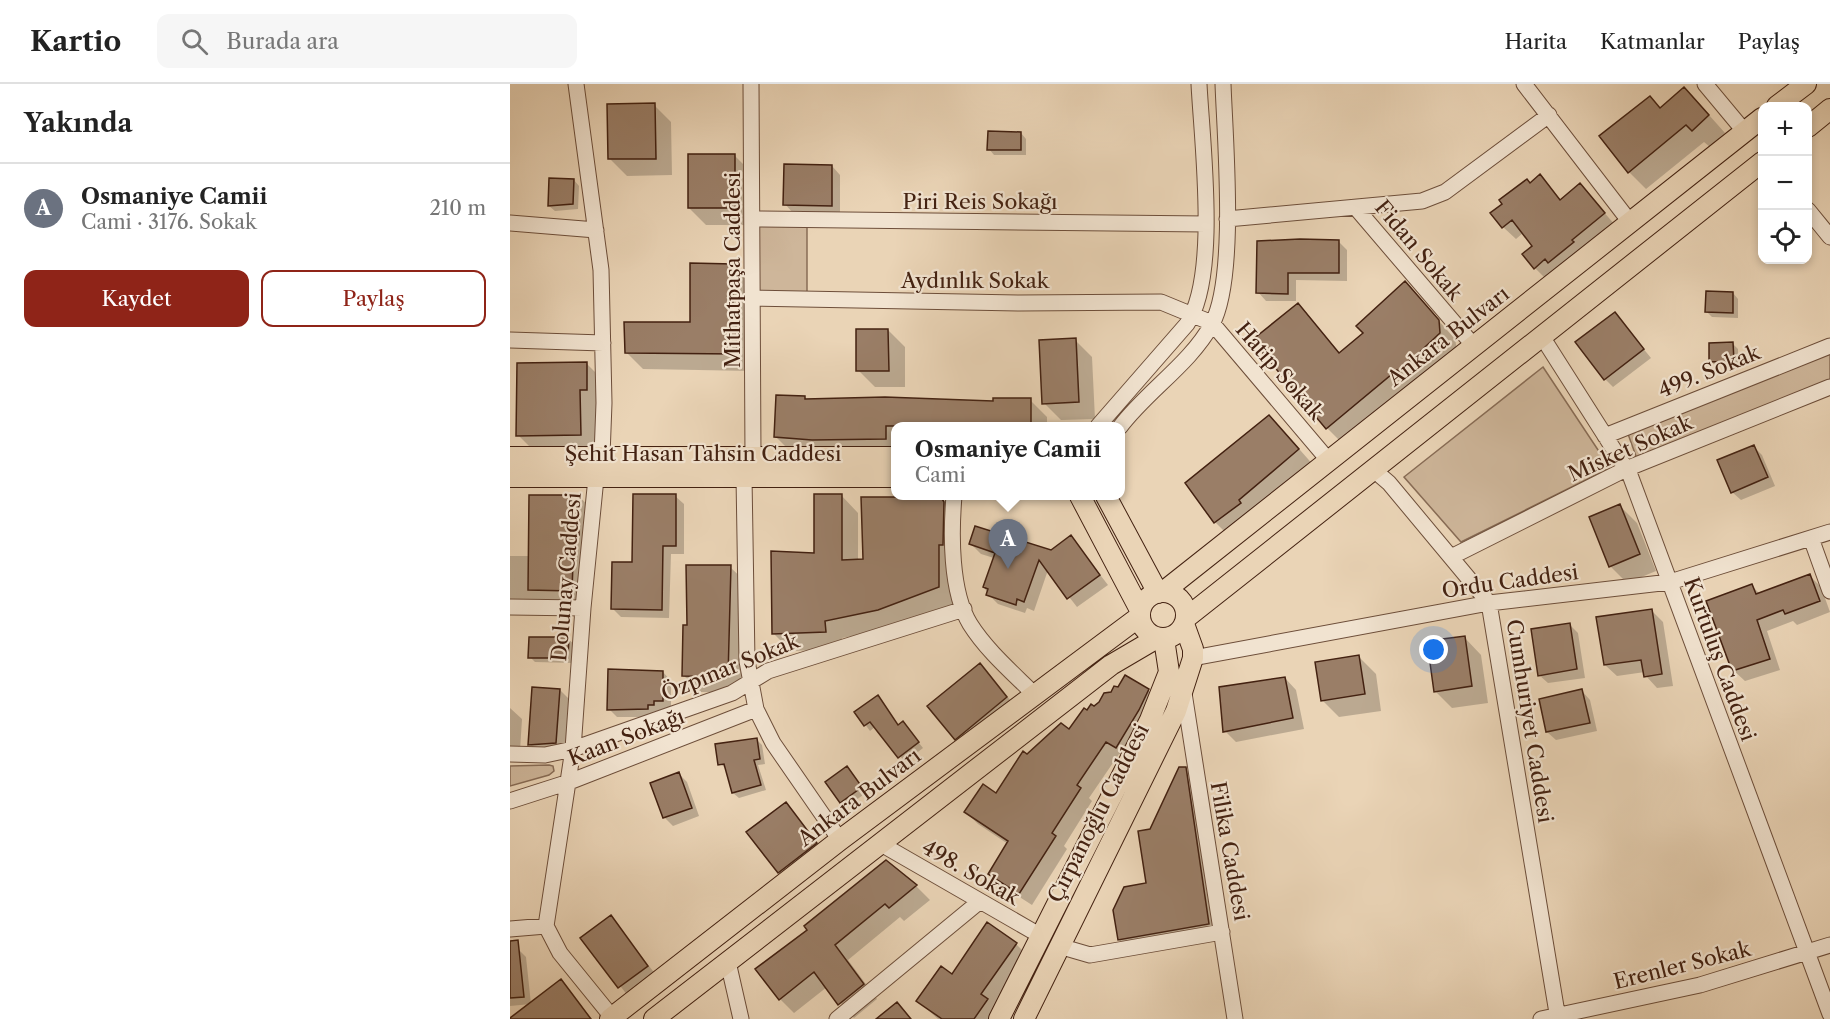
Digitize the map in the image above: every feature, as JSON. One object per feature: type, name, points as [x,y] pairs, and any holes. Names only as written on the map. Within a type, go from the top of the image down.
[{"type":"main road","points":[[1782,102],[1806,84]]},
{"type":"main road","points":[[1812,124],[1830,109]]},
{"type":"main road","name":"Ankara Bulvarı","points":[[611,1018],[840,840],[1036,696],[1140,614],[1145,600],[1160,592],[1329,461],[1758,121]]},
{"type":"main road","points":[[654,1019],[1111,665],[1160,638],[1176,634],[1185,621],[1375,471],[1540,335],[1758,165]]},
{"type":"main road","name":"Şehit Hasan Tahsin Caddesi","points":[[510,457],[891,457]]},
{"type":"main road","name":"Şehit Hasan Tahsin Caddesi","points":[[510,477],[891,477]]},
{"type":"main road","points":[[1083,500],[1140,614],[1145,630],[1160,638]]},
{"type":"main road","points":[[1109,500],[1160,592],[1173,595],[1182,602],[1193,658]]},
{"type":"main road","name":"Çırpanoğlu Caddesi","points":[[999,1019],[1134,755],[1167,682],[1169,662],[1160,638]]},
{"type":"main road","name":"Çırpanoğlu Caddesi","points":[[1024,1019],[1166,730],[1183,690],[1193,658]]},
{"type":"street","name":"Dolunay Caddesi","points":[[546,926],[573,749],[583,608],[596,478],[602,456],[602,270],[576,84]]},
{"type":"street","name":"Mithatpaşa Caddesi","points":[[751,84],[754,219],[753,456]]},
{"type":"street","points":[[1101,422],[1194,314],[1203,276],[1206,224],[1199,84]]},
{"type":"street","points":[[1125,422],[1197,344],[1212,324],[1222,284],[1227,219],[1223,84]]},
{"type":"street","points":[[1524,84],[1630,222]]},
{"type":"street","points":[[1705,84],[1745,132]]},
{"type":"street","points":[[1227,219],[1422,201],[1445,192],[1548,115]]},
{"type":"street","name":"Fidan Sokak","points":[[1356,208],[1474,346]]},
{"type":"street","points":[[1812,215],[1830,237]]},
{"type":"street","name":"Piri Reis Sokağı","points":[[754,219],[1206,224]]},
{"type":"street","points":[[510,223],[596,230]]},
{"type":"street","name":"Aydınlık Sokak","points":[[753,298],[1019,303],[1137,301],[1161,302],[1194,314]]},
{"type":"street","name":"Hatip Sokak","points":[[1194,314],[1212,324],[1329,461]]},
{"type":"street","name":"Kurtuluş Caddesi","points":[[1540,335],[1626,470],[1670,582],[1830,1014]]},
{"type":"street","points":[[510,340],[603,343]]},
{"type":"street","name":"499. Sokak","points":[[1605,436],[1830,346]]},
{"type":"street","name":"Misket Sokak","points":[[1451,557],[1626,470],[1830,387]]},
{"type":"street","name":"Cumhuriyet Caddesi","points":[[1375,471],[1389,483],[1489,603],[1558,1018]]},
{"type":"street","points":[[744,477],[750,682],[756,709],[773,743],[840,840]]},
{"type":"street","points":[[954,500],[954,564],[969,622],[982,640],[1036,696]]},
{"type":"street","name":"Ordu Caddesi","points":[[1193,658],[1489,603],[1670,582],[1830,532]]},
{"type":"street","points":[[1811,538],[1830,591]]},
{"type":"street","points":[[510,607],[583,608]]},
{"type":"street","name":"Özpınar Sokak","points":[[510,754],[545,755],[573,749],[732,693],[768,671],[964,609]]},
{"type":"street","name":"Filika Caddesi","points":[[1183,690],[1235,1019]]},
{"type":"street","name":"Kaan Sokağı","points":[[510,801],[569,782],[756,709]]},
{"type":"street","name":"498. Sokak","points":[[881,844],[1041,936]]},
{"type":"street","points":[[837,1019],[979,902]]},
{"type":"street","points":[[510,929],[546,926],[560,953],[611,1018]]},
{"type":"street","points":[[1059,946],[1090,955],[1222,932]]},
{"type":"street","name":"Erenler Sokak","points":[[1541,1019],[1558,1018],[1700,985],[1830,945]]},
{"type":"street","points":[[728,962],[741,1019]]},
{"type":"shaded area","points":[[759,226],[807,226],[807,295],[759,295]]},
{"type":"shaded area","points":[[1830,351],[1830,383],[1637,459],[1628,434]]},
{"type":"shaded area","points":[[1543,367],[1610,468],[1461,542],[1404,477]]},
{"type":"shaded area","points":[[510,766],[553,766],[554,771],[549,775],[510,786]]},
{"type":"building","points":[[1684,87],[1709,115],[1692,131],[1686,125],[1628,173],[1599,136],[1650,96],[1660,108]]},
{"type":"building","points":[[655,103],[656,159],[608,159],[607,104]]},
{"type":"building","points":[[988,131],[1021,132],[1021,150],[987,150]]},
{"type":"building","points":[[688,154],[735,154],[735,208],[688,208]]},
{"type":"building","points":[[784,164],[832,165],[832,206],[783,205]]},
{"type":"building","points":[[1540,174],[1560,200],[1580,183],[1605,213],[1548,263],[1545,259],[1534,269],[1522,254],[1532,246],[1512,220],[1502,228],[1490,213],[1502,204],[1499,200],[1527,179],[1530,183]]},
{"type":"building","points":[[549,178],[574,179],[573,204],[548,206]]},
{"type":"building","points":[[1339,240],[1339,273],[1288,273],[1288,294],[1256,293],[1257,241]]},
{"type":"building","points":[[690,263],[733,264],[733,322],[736,322],[737,354],[625,353],[624,322],[690,322]]},
{"type":"building","points":[[1405,281],[1439,320],[1440,333],[1398,372],[1397,370],[1326,429],[1252,340],[1298,303],[1339,353],[1363,333],[1356,326]]},
{"type":"building","points":[[1706,291],[1733,292],[1733,313],[1705,312]]},
{"type":"building","points":[[1615,312],[1644,349],[1604,380],[1575,342]]},
{"type":"building","points":[[856,329],[888,329],[889,371],[856,371]]},
{"type":"building","points":[[1076,338],[1079,402],[1042,404],[1039,340]]},
{"type":"building","points":[[1733,342],[1734,361],[1709,362],[1709,343]]},
{"type":"building","points":[[587,362],[587,390],[580,390],[581,435],[516,436],[517,363]]},
{"type":"building","points":[[776,395],[805,396],[805,399],[885,397],[993,401],[993,398],[1031,398],[1031,422],[891,422],[891,426],[886,426],[886,439],[812,440],[774,437]]},
{"type":"building","points":[[1269,415],[1299,449],[1239,500],[1241,503],[1214,523],[1185,483]]},
{"type":"building","points":[[1754,445],[1768,477],[1731,493],[1717,460]]},
{"type":"building","points":[[633,494],[676,494],[676,546],[663,546],[662,610],[611,609],[612,562],[632,562]]},
{"type":"building","points":[[814,494],[842,494],[842,560],[863,559],[861,497],[891,497],[891,500],[943,500],[944,502],[943,545],[939,545],[939,587],[878,610],[825,621],[826,632],[772,634],[771,551],[814,553]]},
{"type":"building","points":[[529,495],[579,495],[579,535],[574,535],[572,591],[528,590]]},
{"type":"building","points":[[1620,504],[1640,554],[1609,567],[1589,517]]},
{"type":"building","points":[[975,526],[1051,550],[1071,535],[1100,575],[1067,599],[1039,560],[1024,602],[1017,599],[1016,605],[986,595],[988,589],[983,587],[995,553],[969,544]]},
{"type":"building","points":[[686,565],[731,565],[728,677],[682,676],[683,625],[687,625]]},
{"type":"building","points":[[1810,574],[1820,601],[1785,614],[1783,610],[1757,620],[1770,659],[1732,671],[1706,601],[1752,584],[1756,594]]},
{"type":"building","points":[[1652,609],[1662,674],[1644,677],[1641,660],[1604,665],[1596,617]]},
{"type":"building","points":[[1570,623],[1577,669],[1538,676],[1531,629]]},
{"type":"building","points":[[1465,636],[1472,686],[1434,692],[1427,641]]},
{"type":"building","points":[[529,637],[569,637],[568,658],[528,658]]},
{"type":"building","points":[[1359,655],[1365,694],[1321,701],[1315,662]]},
{"type":"building","points":[[980,663],[1007,697],[955,740],[927,706]]},
{"type":"building","points":[[608,669],[663,671],[663,701],[654,701],[654,705],[648,705],[648,709],[607,710]]},
{"type":"building","points":[[1125,675],[1149,689],[1139,710],[1116,748],[1106,742],[1077,785],[1081,788],[1052,833],[1056,836],[1019,894],[988,874],[1008,841],[964,812],[983,784],[996,793],[1023,751],[1027,754],[1061,723],[1069,729],[1084,708],[1087,710],[1091,704],[1094,706],[1104,693],[1111,692],[1114,686],[1118,687]]},
{"type":"building","points":[[1285,677],[1293,718],[1223,732],[1219,687]]},
{"type":"building","points":[[532,687],[560,689],[556,743],[528,745]]},
{"type":"building","points":[[1582,689],[1590,723],[1546,732],[1539,699]]},
{"type":"building","points":[[878,695],[898,725],[903,721],[919,742],[898,758],[870,722],[864,726],[854,712]]},
{"type":"building","points":[[757,738],[760,759],[754,760],[761,785],[732,793],[724,764],[718,765],[715,744]]},
{"type":"building","points":[[847,766],[862,787],[840,803],[825,782]]},
{"type":"building","points":[[1179,767],[1186,767],[1209,924],[1118,940],[1113,910],[1124,887],[1146,883],[1138,831],[1150,829]]},
{"type":"building","points":[[679,772],[692,808],[663,818],[650,783]]},
{"type":"building","points":[[786,802],[817,843],[778,873],[746,832]]},
{"type":"building","points":[[886,860],[917,885],[889,908],[885,904],[835,945],[864,984],[838,1005],[814,972],[779,1000],[755,969],[807,930],[804,926]]},
{"type":"building","points":[[611,915],[648,966],[618,988],[580,938]]},
{"type":"building","points":[[987,922],[1017,943],[981,994],[988,999],[974,1019],[942,1019],[916,1001],[941,966],[952,974]]},
{"type":"building","points":[[518,940],[524,997],[510,998],[510,941]]},
{"type":"building","points":[[561,979],[591,1019],[510,1019],[510,1018]]},
{"type":"building","points":[[897,1002],[911,1019],[876,1019]]},
{"type":"place","name":"Osmaniye Camii","points":[[1008,569]]}]
